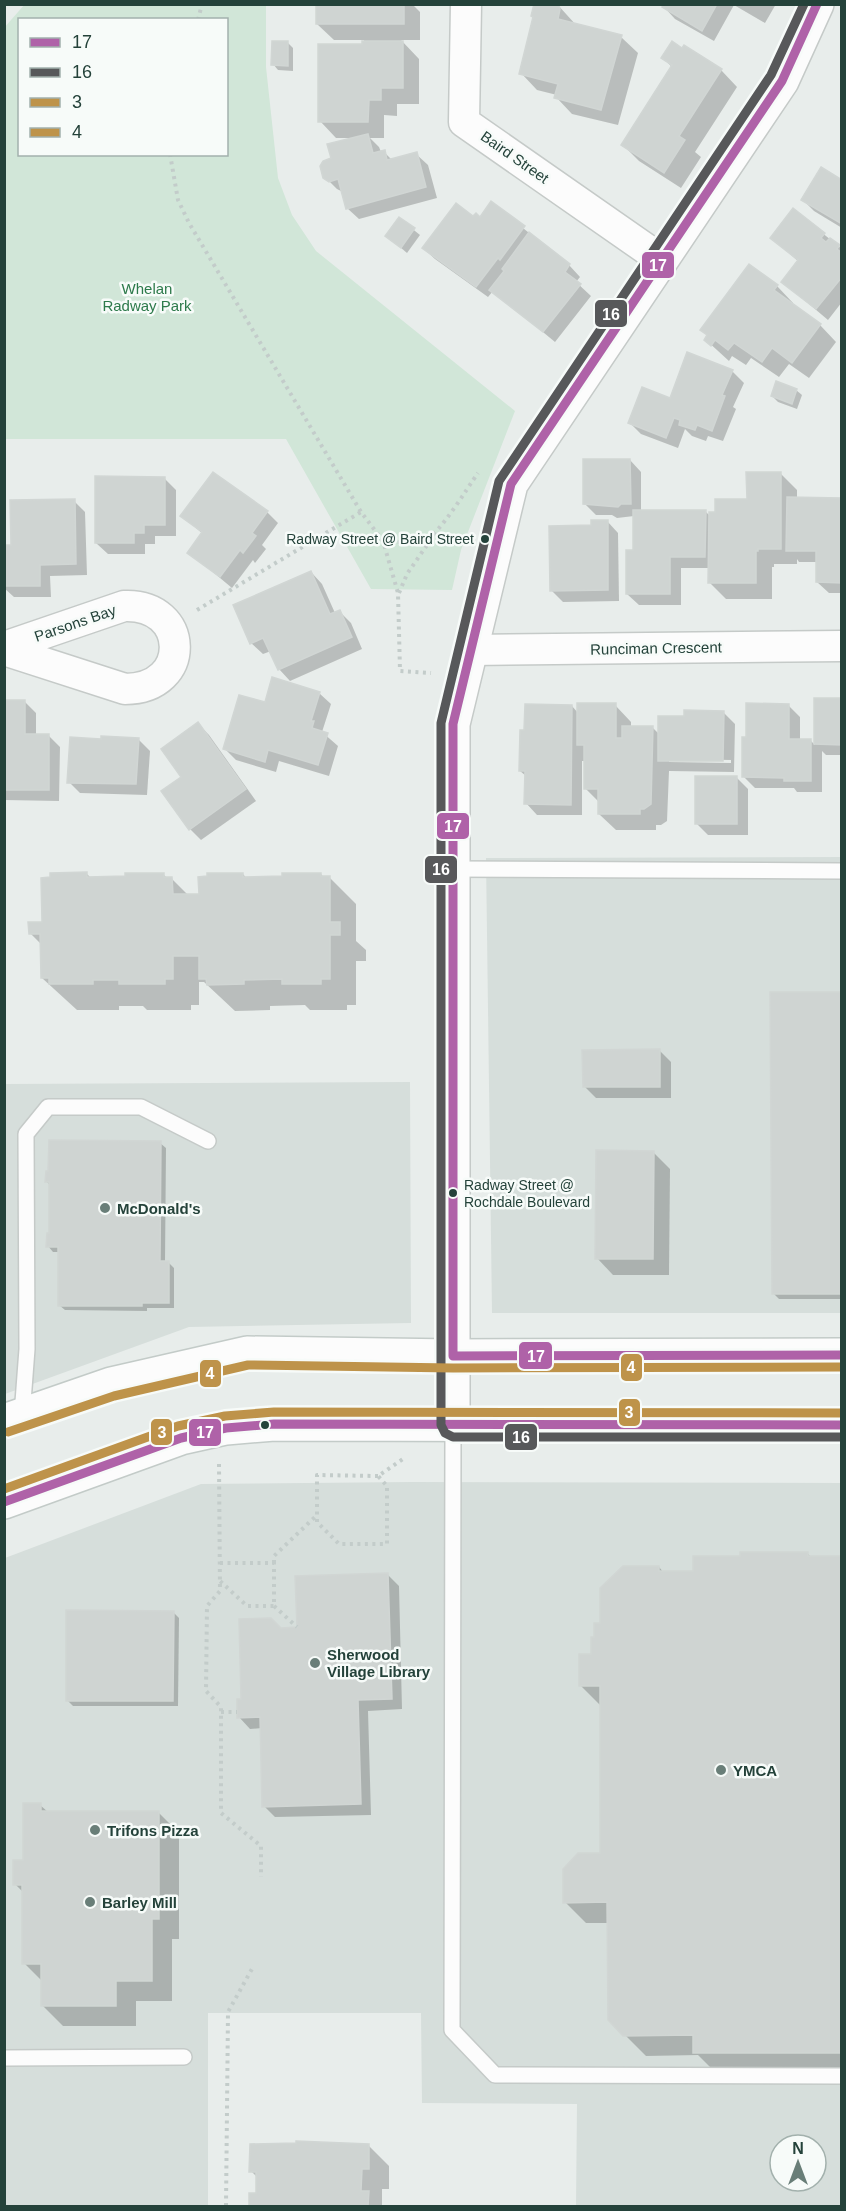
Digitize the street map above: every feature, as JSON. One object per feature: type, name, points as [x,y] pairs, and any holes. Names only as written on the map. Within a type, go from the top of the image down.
[{"type":"main road","points":[[453,1425],[453,724],[511,484],[782,81],[818,4]]},
{"type":"main road","points":[[13,1418],[111,1384],[247,1353],[453,1356],[842,1355]]},
{"type":"main road","points":[[4,1502],[181,1438],[218,1430],[274,1424],[842,1425]]},
{"type":"street","name":"Baird Street","points":[[466,4],[464,122],[662,260]]},
{"type":"street","name":"Parsons Bay","points":[[139,605],[153,610],[164,620],[172,632],[175,647],[172,662],[165,675],[154,684],[140,689],[125,689],[4,649],[124,606],[139,605]]},
{"type":"street","name":"Runciman Crescent","points":[[468,662],[842,646]]},
{"type":"lane","points":[[452,869],[842,871]]},
{"type":"lane","points":[[13,1418],[27,1349],[26,1134],[48,1107],[141,1107],[208,1141]]},
{"type":"lane","points":[[453,1425],[452,2030],[495,2075],[842,2076]]},
{"type":"lane","points":[[4,2058],[184,2056]]},
{"type":"path","points":[[170,156],[178,200],[189,224],[361,512],[382,541],[398,593],[400,671],[468,662]]},
{"type":"path","points":[[398,593],[407,574],[489,456],[521,469]]},
{"type":"path","points":[[164,620],[193,612],[361,512]]},
{"type":"path","points":[[382,541],[426,540],[436,532]]},
{"type":"path","points":[[218,1430],[220,1591],[207,1606],[206,1691],[221,1707],[221,1813],[261,1846],[261,1877]]},
{"type":"path","points":[[378,1476],[387,1486],[387,1544],[339,1544],[317,1522],[317,1475],[378,1476],[406,1457]]},
{"type":"path","points":[[274,1606],[274,1556],[317,1515]]},
{"type":"path","points":[[220,1563],[274,1563]]},
{"type":"path","points":[[220,1581],[247,1606],[274,1606],[297,1627]]},
{"type":"path","points":[[221,1712],[237,1712]]},
{"type":"path","points":[[226,2206],[228,2012],[253,1967]]},
{"type":"shaded area","points":[[841,857],[841,1313],[492,1313],[486,858]]},
{"type":"shaded area","points":[[410,1082],[411,1323],[189,1327],[5,1394],[5,1084]]},
{"type":"shaded area","points":[[841,1483],[841,2206],[576,2206],[577,2104],[422,2103],[421,2013],[208,2013],[208,2206],[5,2206],[5,1558],[201,1484]]},
{"type":"green space","name":"Whelan Radway Park","points":[[25,4],[266,5],[266,67],[278,178],[292,215],[316,251],[515,411],[461,550],[452,590],[371,589],[286,439],[5,439],[4,28]]},
{"type":"building","points":[[316,4],[404,4],[404,24],[316,24]]},
{"type":"building","points":[[534,4],[558,4],[560,9],[558,19],[622,35],[601,110],[554,98],[558,84],[519,74]]},
{"type":"building","points":[[664,4],[717,4],[702,31],[662,7]]},
{"type":"building","points":[[272,41],[288,41],[288,66],[271,65]]},
{"type":"building","points":[[362,41],[403,41],[403,88],[381,88],[381,100],[369,100],[368,122],[318,122],[318,44],[362,44]]},
{"type":"building","points":[[672,41],[682,48],[684,45],[722,69],[679,136],[685,140],[664,173],[621,145],[672,65],[661,58]]},
{"type":"building","points":[[368,134],[373,153],[385,150],[387,160],[417,152],[426,187],[346,209],[338,179],[329,182],[323,178],[320,166],[323,161],[331,158],[327,144]]},
{"type":"building","points":[[821,167],[842,180],[842,224],[801,200]]},
{"type":"building","points":[[491,201],[525,226],[500,260],[498,258],[476,287],[422,248],[456,203],[473,216],[476,213],[480,217]]},
{"type":"building","points":[[793,208],[825,233],[821,238],[826,242],[830,238],[840,245],[837,249],[842,253],[842,277],[816,309],[781,282],[798,260],[770,238]]},
{"type":"building","points":[[399,217],[415,228],[401,248],[385,236]]},
{"type":"building","points":[[529,232],[570,264],[565,272],[581,284],[543,332],[489,290]]},
{"type":"building","points":[[749,264],[778,285],[774,290],[821,324],[792,363],[772,348],[762,362],[734,343],[728,350],[715,340],[711,346],[704,340],[707,335],[700,330]]},
{"type":"building","points":[[687,352],[733,370],[722,395],[725,396],[712,431],[697,425],[695,430],[679,425],[680,420],[674,418],[666,438],[628,423],[642,387],[670,398]]},
{"type":"building","points":[[776,381],[797,389],[792,404],[771,396]]},
{"type":"building","points":[[583,459],[630,459],[631,504],[621,504],[618,507],[583,504]]},
{"type":"building","points":[[213,472],[268,511],[252,533],[256,536],[243,553],[240,550],[220,577],[187,553],[202,532],[180,516]]},
{"type":"building","points":[[746,472],[781,472],[781,549],[758,549],[756,551],[756,583],[708,583],[709,512],[715,512],[715,499],[747,499]]},
{"type":"building","points":[[95,476],[165,477],[165,525],[144,525],[144,533],[134,533],[134,543],[95,543]]},
{"type":"building","points":[[787,497],[842,498],[842,583],[816,582],[816,551],[786,551]]},
{"type":"building","points":[[75,499],[76,564],[40,565],[40,586],[4,586],[4,545],[11,545],[10,500]]},
{"type":"building","points":[[633,510],[706,510],[705,557],[670,557],[670,594],[626,594],[626,550],[633,550]]},
{"type":"building","points":[[591,520],[608,520],[608,590],[550,591],[549,526],[591,525]]},
{"type":"building","points":[[311,571],[330,614],[340,610],[352,637],[278,670],[263,638],[250,644],[233,605]]},
{"type":"building","points":[[272,677],[320,692],[311,721],[314,721],[312,728],[328,733],[318,765],[268,750],[265,762],[223,749],[239,695],[265,702]]},
{"type":"building","points":[[814,698],[842,698],[842,745],[814,744]]},
{"type":"building","points":[[4,700],[25,700],[25,734],[49,734],[49,790],[4,790]]},
{"type":"building","points":[[577,703],[616,703],[616,738],[622,738],[622,726],[653,726],[651,804],[640,809],[640,814],[598,814],[598,789],[584,789],[584,745],[577,745]]},
{"type":"building","points":[[746,703],[789,704],[789,739],[811,739],[811,781],[742,777],[742,737],[746,737]]},
{"type":"building","points":[[525,704],[572,705],[571,805],[524,804],[525,771],[519,771],[520,730],[524,730]]},
{"type":"building","points":[[684,710],[724,711],[723,761],[658,761],[658,716],[684,716]]},
{"type":"building","points":[[198,722],[246,789],[189,830],[161,791],[181,777],[161,749]]},
{"type":"building","points":[[101,736],[139,738],[136,784],[67,783],[70,737],[101,739]]},
{"type":"building","points":[[695,776],[737,776],[737,824],[695,824]]},
{"type":"building","points":[[87,872],[87,877],[125,876],[125,873],[164,873],[164,877],[172,877],[173,894],[199,894],[198,877],[207,876],[207,873],[243,873],[243,877],[282,876],[282,873],[321,873],[321,876],[330,876],[330,922],[340,922],[340,935],[330,935],[330,979],[321,979],[321,984],[282,984],[282,979],[244,980],[244,984],[207,985],[206,979],[199,979],[199,956],[173,956],[173,979],[165,979],[165,984],[119,984],[119,980],[93,980],[93,984],[49,984],[49,978],[41,978],[40,934],[29,934],[28,922],[42,922],[41,878],[50,877],[50,873]]},
{"type":"building","points":[[770,992],[842,992],[842,1294],[772,1294]]},
{"type":"building","points":[[660,1049],[660,1087],[583,1087],[582,1050]]},
{"type":"building","name":"McDonald's","points":[[49,1140],[161,1141],[160,1261],[169,1261],[169,1303],[142,1303],[142,1306],[58,1306],[58,1247],[46,1247],[47,1233],[49,1233],[49,1182],[45,1182],[46,1171],[48,1171]]},
{"type":"building","points":[[596,1150],[654,1151],[653,1259],[595,1259]]},
{"type":"building","name":"YMCA","points":[[740,1552],[808,1552],[808,1556],[842,1556],[842,2053],[693,2053],[693,2035],[623,2036],[608,2020],[607,1902],[563,1903],[563,1869],[578,1853],[600,1853],[600,1686],[579,1686],[579,1654],[591,1654],[594,1623],[600,1623],[600,1588],[623,1566],[659,1566],[659,1571],[693,1571],[693,1556],[740,1556]]},
{"type":"building","name":"Sherwood Village Library","points":[[388,1573],[392,1699],[358,1700],[361,1804],[262,1807],[260,1717],[237,1718],[237,1699],[241,1699],[239,1619],[271,1618],[281,1628],[297,1627],[295,1576]]},
{"type":"building","points":[[66,1610],[174,1611],[173,1701],[66,1701]]},
{"type":"building","name":"Barley Mill","points":[[23,1803],[41,1803],[41,1811],[159,1811],[159,1919],[152,1919],[152,1981],[116,1981],[116,2006],[41,2006],[41,1964],[22,1964],[22,1885],[13,1885],[13,1860],[23,1860]]},
{"type":"building","points":[[296,2141],[369,2144],[369,2169],[362,2169],[361,2191],[369,2191],[368,2206],[249,2206],[249,2193],[256,2193],[256,2172],[249,2172],[250,2144],[296,2143]]},
{"type":"transit line","name":"16","points":[[804,4],[771,75],[499,481],[441,723],[441,1425],[445,1433],[453,1437],[842,1437]]},
{"type":"transit line","name":"17","points":[[817,4],[782,81],[511,484],[453,724],[453,1356],[842,1355]]},
{"type":"transit line","name":"4","points":[[8,1432],[114,1396],[248,1365],[453,1368],[842,1367]]},
{"type":"transit line","name":"3","points":[[4,1489],[178,1426],[225,1416],[274,1412],[842,1413]]},
{"type":"transit line","name":"17","points":[[4,1502],[181,1438],[226,1428],[274,1424],[842,1425]]},
{"type":"place","name":"Radway Street @ Baird Street","points":[[485,539]]},
{"type":"place","name":"Radway Street @ Rochdale Boulevard","points":[[453,1193]]},
{"type":"place","name":"McDonald's","points":[[105,1208]]},
{"type":"place","name":"Sherwood Village Library","points":[[315,1663]]},
{"type":"place","name":"YMCA","points":[[721,1770]]},
{"type":"place","name":"Trifons Pizza","points":[[95,1830]]},
{"type":"place","name":"Barley Mill","points":[[90,1902]]}]
